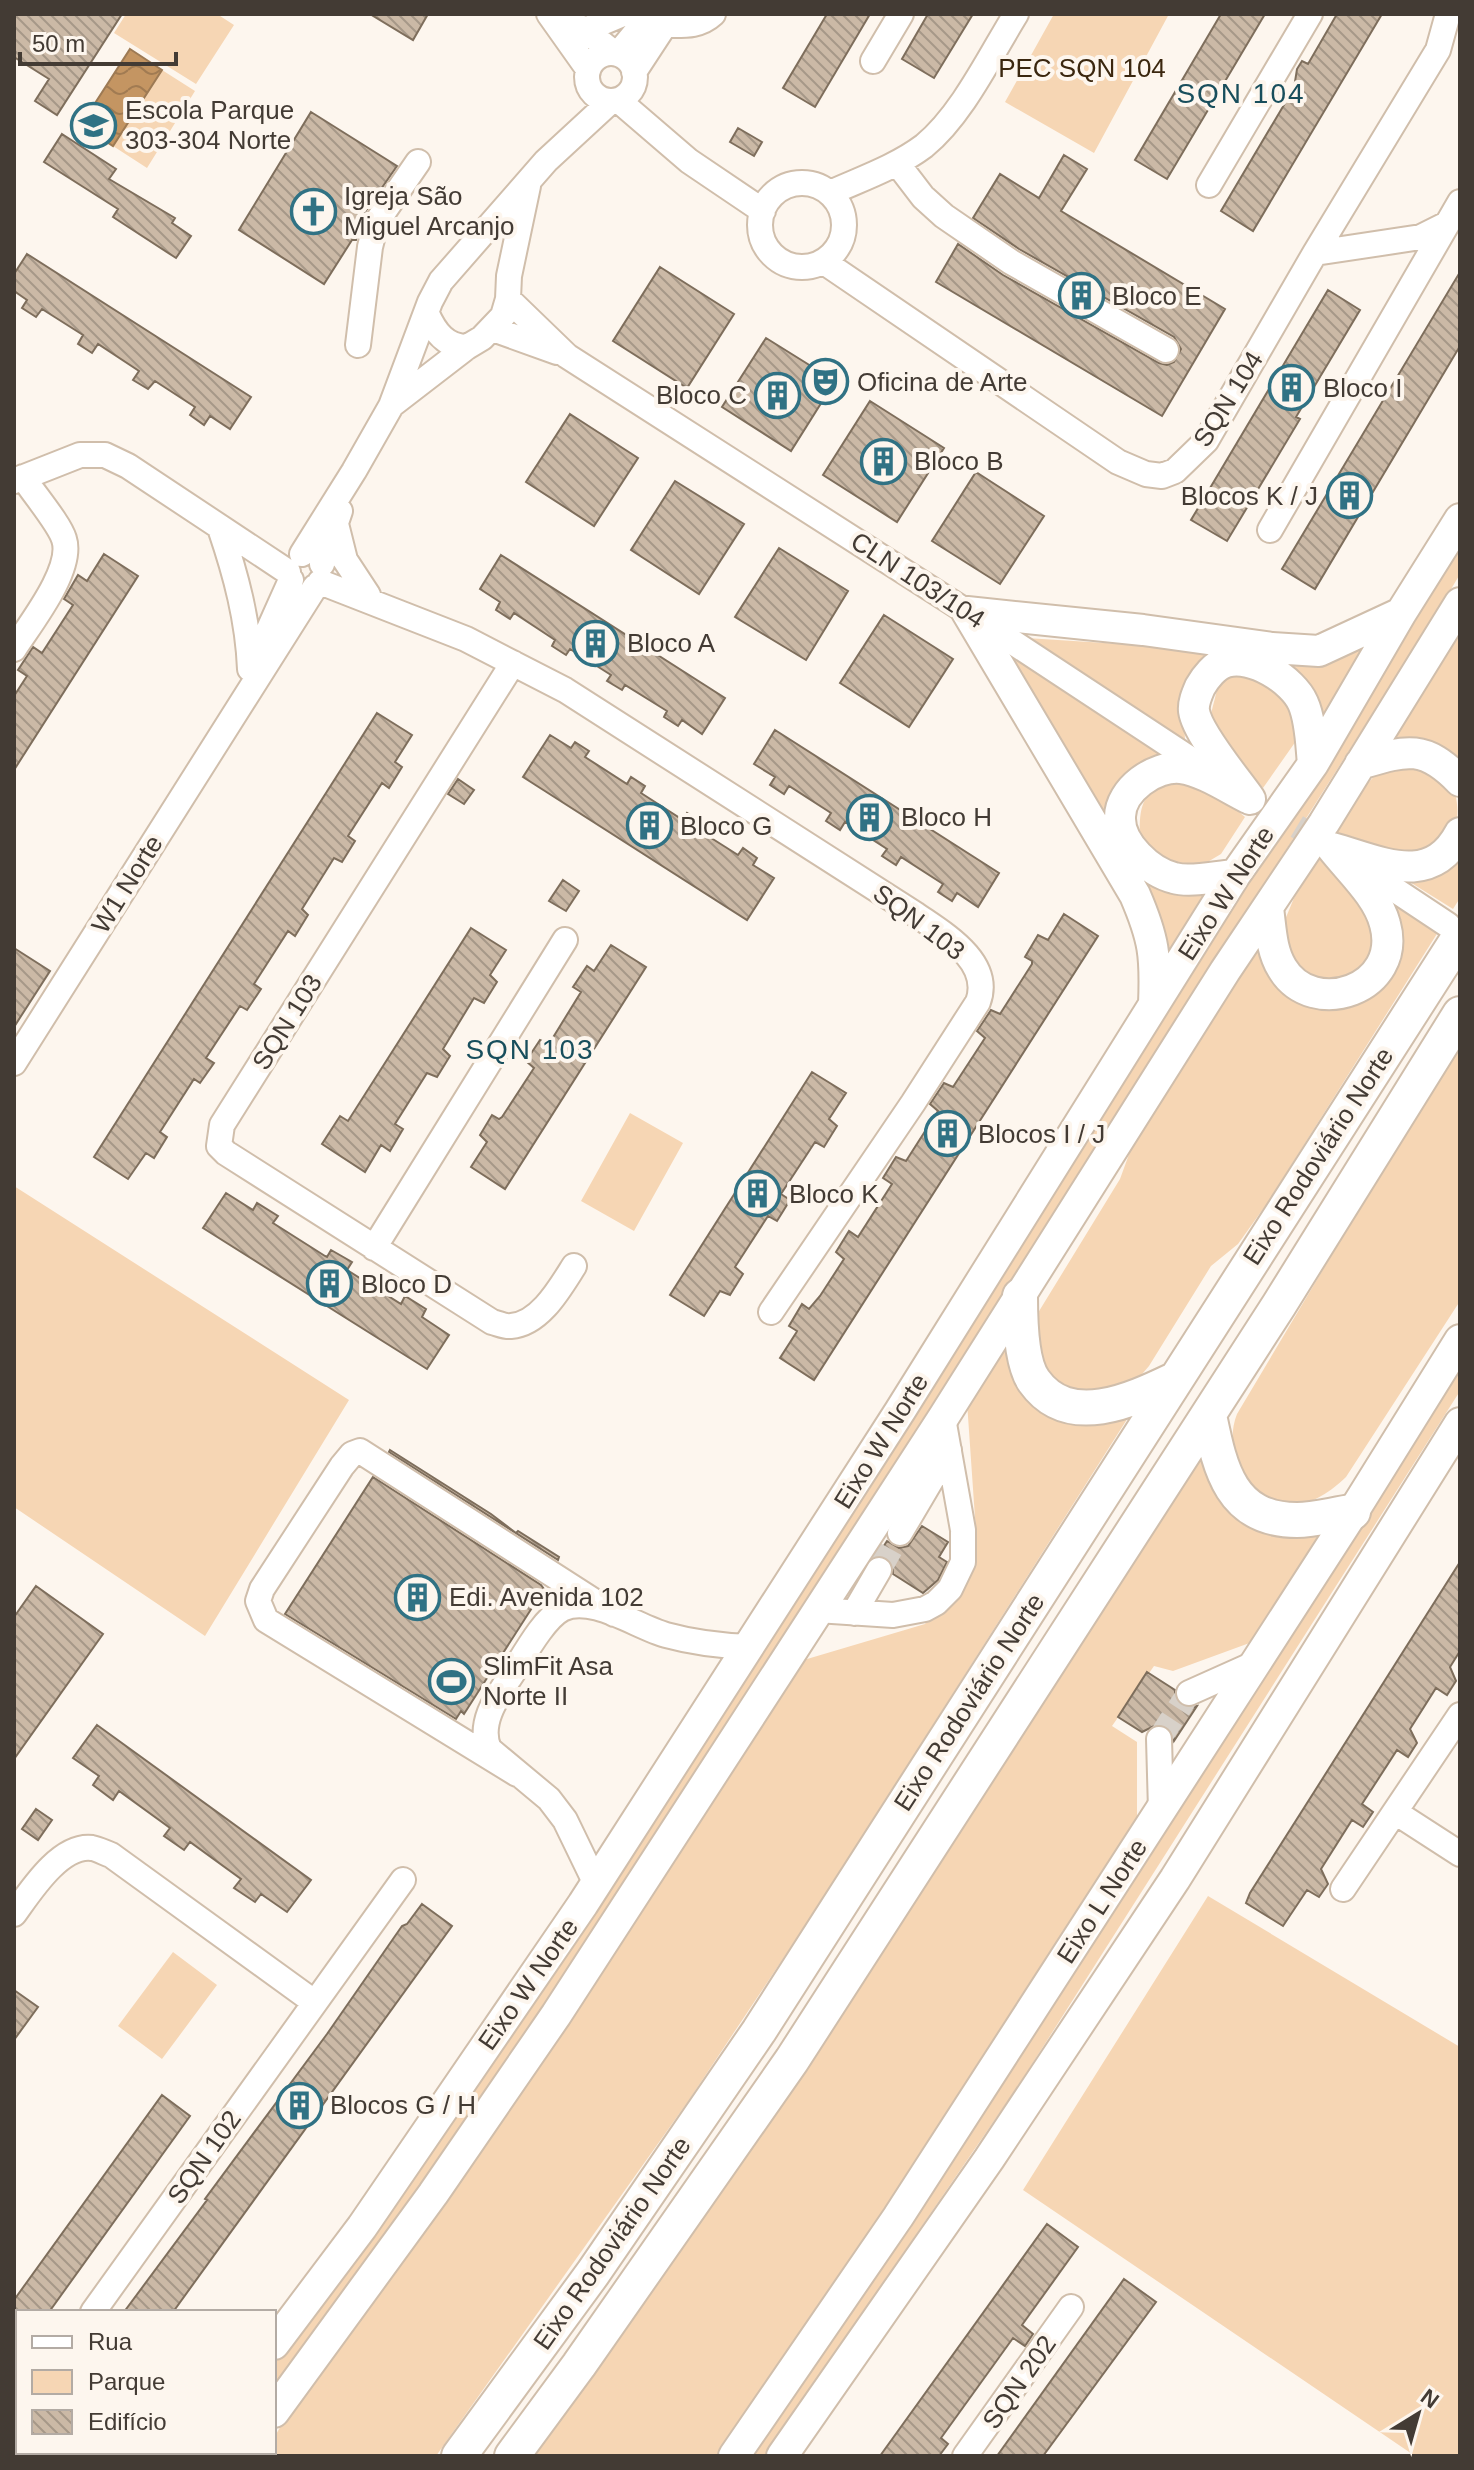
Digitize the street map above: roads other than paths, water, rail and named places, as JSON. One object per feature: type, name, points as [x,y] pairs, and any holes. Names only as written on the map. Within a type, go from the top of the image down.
[{"type":"highway","name":"Eixo Rodoviário Norte","points":[[459,2456],[593,2273],[759,2031],[1174,1380],[1454,930]]},
{"type":"highway","name":"Eixo Rodoviário Norte","points":[[512,2456],[792,2060],[1209,1415],[1460,1014]]},
{"type":"highway","points":[[1020,1296],[1020,1331],[1033,1380],[1055,1400],[1079,1408],[1108,1406],[1136,1398],[1174,1380]]},
{"type":"highway","points":[[1209,1415],[1226,1480],[1234,1493],[1250,1507],[1272,1517],[1297,1520],[1353,1512]]},
{"type":"main road","name":"Eixo W Norte","points":[[276,2341],[362,2227],[596,1884],[751,1647],[1235,875],[1313,764],[1460,519]]},
{"type":"main road","name":"Eixo W Norte","points":[[276,2409],[433,2194],[556,2015],[943,1418],[1460,603]]},
{"type":"main road","points":[[967,612],[1319,651],[1401,613]]},
{"type":"main road","points":[[967,612],[1135,895],[1151,933],[1156,964],[1154,1006]]},
{"type":"main road","points":[[1258,804],[1208,741],[1194,711],[1198,691],[1212,671],[1227,662],[1247,662],[1263,667],[1289,685],[1303,702],[1313,764]]},
{"type":"main road","points":[[1360,764],[1399,752],[1422,754],[1436,759],[1460,781]]},
{"type":"main road","points":[[1235,875],[1176,879],[1159,872],[1141,859],[1127,840],[1120,816],[1123,805],[1139,782],[1157,772],[1179,767],[1258,804]]},
{"type":"main road","points":[[1326,845],[1415,868],[1438,861],[1460,833]]},
{"type":"main road","points":[[1268,908],[1274,952],[1284,971],[1295,982],[1328,994],[1360,988],[1376,973],[1387,954],[1389,939],[1384,920],[1373,900],[1326,845]]},
{"type":"main road","name":"Eixo L Norte","points":[[734,2456],[898,2217],[1353,1512],[1460,1340]]},
{"type":"main road","name":"Eixo L Norte","points":[[782,2456],[989,2159],[1166,1892],[1460,1423]]},
{"type":"street","points":[[551,14],[585,30],[656,133],[689,161],[763,211]]},
{"type":"street","points":[[551,14],[597,97],[621,79]]},
{"type":"street","points":[[585,30],[623,14]]},
{"type":"street","points":[[529,183],[503,316],[493,329],[467,347],[456,347],[432,326],[427,314],[434,291],[456,262],[621,79],[662,18],[691,25],[713,14]]},
{"type":"street","points":[[873,61],[901,14]]},
{"type":"street","points":[[830,193],[897,163],[924,145],[946,124],[1016,14]]},
{"type":"street","points":[[1209,185],[1310,14]]},
{"type":"street","name":"SQN 104","points":[[824,262],[1118,462],[1146,474],[1162,476],[1175,471],[1206,441],[1438,50],[1448,14]]},
{"type":"street","points":[[546,161],[599,57],[621,79]]},
{"type":"street","points":[[579,128],[614,122],[656,133]]},
{"type":"street","points":[[358,345],[370,247],[376,223],[418,162]]},
{"type":"street","points":[[897,163],[923,197],[944,216],[1011,262],[1166,350]]},
{"type":"street","points":[[807,183],[830,193],[838,203],[844,229],[834,253],[824,262],[798,267],[774,256],[765,245],[761,233],[763,211],[772,196],[794,184],[807,183]]},
{"type":"street","points":[[1270,530],[1460,202]]},
{"type":"street","points":[[1315,253],[1421,237],[1445,225]]},
{"type":"street","points":[[465,254],[485,256],[494,261],[509,288]]},
{"type":"street","name":"CLN 103/104","points":[[509,288],[567,356]]},
{"type":"street","name":"W1 Norte","points":[[14,1063],[240,706],[354,471],[391,406],[427,314]]},
{"type":"street","name":"CLN 103/104","points":[[493,329],[567,356],[967,612],[1258,804]]},
{"type":"street","name":"W1 Norte","points":[[391,406],[467,347]]},
{"type":"street","points":[[14,649],[60,575],[66,556],[64,539],[18,479],[80,455],[105,455],[128,466],[210,521],[307,571]]},
{"type":"street","name":"W1 Norte","points":[[240,706],[250,669],[336,524],[354,471]]},
{"type":"street","points":[[210,521],[244,607],[250,669]]},
{"type":"street","points":[[336,524],[345,560],[368,595]]},
{"type":"street","name":"SQN 103","points":[[307,571],[368,595],[408,617]]},
{"type":"street","name":"SQN 103","points":[[307,571],[408,617],[466,639],[565,690],[915,914],[954,941],[971,960],[980,978],[978,1002],[771,1312]]},
{"type":"street","name":"SQN 103","points":[[513,663],[230,1112],[218,1137],[219,1146],[226,1153],[492,1322],[510,1326],[528,1320],[554,1298],[574,1266]]},
{"type":"street","points":[[1326,845],[1454,930]]},
{"type":"street","points":[[374,1248],[565,940]]},
{"type":"street","points":[[817,1610],[893,1615],[925,1609],[936,1603],[955,1581],[963,1562],[963,1530],[943,1418]]},
{"type":"street","points":[[900,1533],[949,1450]]},
{"type":"street","points":[[517,1774],[266,1620],[258,1601],[262,1589],[342,1466],[352,1454],[360,1451],[614,1614]]},
{"type":"street","points":[[854,1613],[879,1570]]},
{"type":"street","points":[[596,1884],[564,1818],[549,1799],[489,1749],[484,1739],[486,1723],[502,1689],[544,1626],[559,1610],[572,1606],[589,1606],[674,1637],[721,1647],[751,1647]]},
{"type":"street","points":[[1189,1693],[1256,1663]]},
{"type":"street","points":[[1343,1889],[1460,1715]]},
{"type":"street","points":[[1159,1739],[1161,1810]]},
{"type":"street","points":[[1395,1812],[1460,1854]]},
{"type":"street","points":[[14,1914],[52,1866],[72,1852],[90,1848],[111,1855],[314,2002]]},
{"type":"street","name":"SQN 102","points":[[94,2310],[403,1880]]},
{"type":"street","name":"SQN 202","points":[[965,2456],[1071,2307]]},
{"type":"water","points":[[130,49],[162,70],[113,146],[81,125]]},
{"type":"tunnel","points":[[1266,808],[1321,841]]},
{"type":"tunnel","points":[[879,1570],[900,1533]]},
{"type":"tunnel","points":[[1159,1739],[1189,1693]]},
{"type":"place","name":"Escola Parque 303-304 Norte","points":[[94,125]]},
{"type":"place","name":"Igreja São Miguel Arcanjo","points":[[313,211]]},
{"type":"place","name":"Bloco E","points":[[1081,296]]},
{"type":"place","name":"Oficina de Arte","points":[[826,382]]},
{"type":"place","name":"Bloco I","points":[[1292,388]]},
{"type":"place","name":"Bloco C","points":[[778,395]]},
{"type":"place","name":"Bloco B","points":[[883,461]]},
{"type":"place","name":"Blocos K / J","points":[[1349,496]]},
{"type":"place","name":"Bloco A","points":[[596,643]]},
{"type":"place","name":"Bloco H","points":[[870,817]]},
{"type":"place","name":"Bloco G","points":[[649,826]]},
{"type":"place","name":"Blocos I / J","points":[[947,1134]]},
{"type":"place","name":"Bloco K","points":[[758,1194]]},
{"type":"place","name":"Bloco D","points":[[330,1284]]},
{"type":"place","name":"Edi. Avenida 102","points":[[418,1597]]},
{"type":"place","name":"SlimFit Asa Norte II","points":[[452,1681]]},
{"type":"place","name":"Blocos G / H","points":[[299,2105]]},
{"type":"district","name":"SQN 104","points":[[1241,93]]},
{"type":"district","name":"SQN 103","points":[[530,1049]]},
{"type":"park label","name":"PEC SQN 104","points":[[1082,68]]}]
